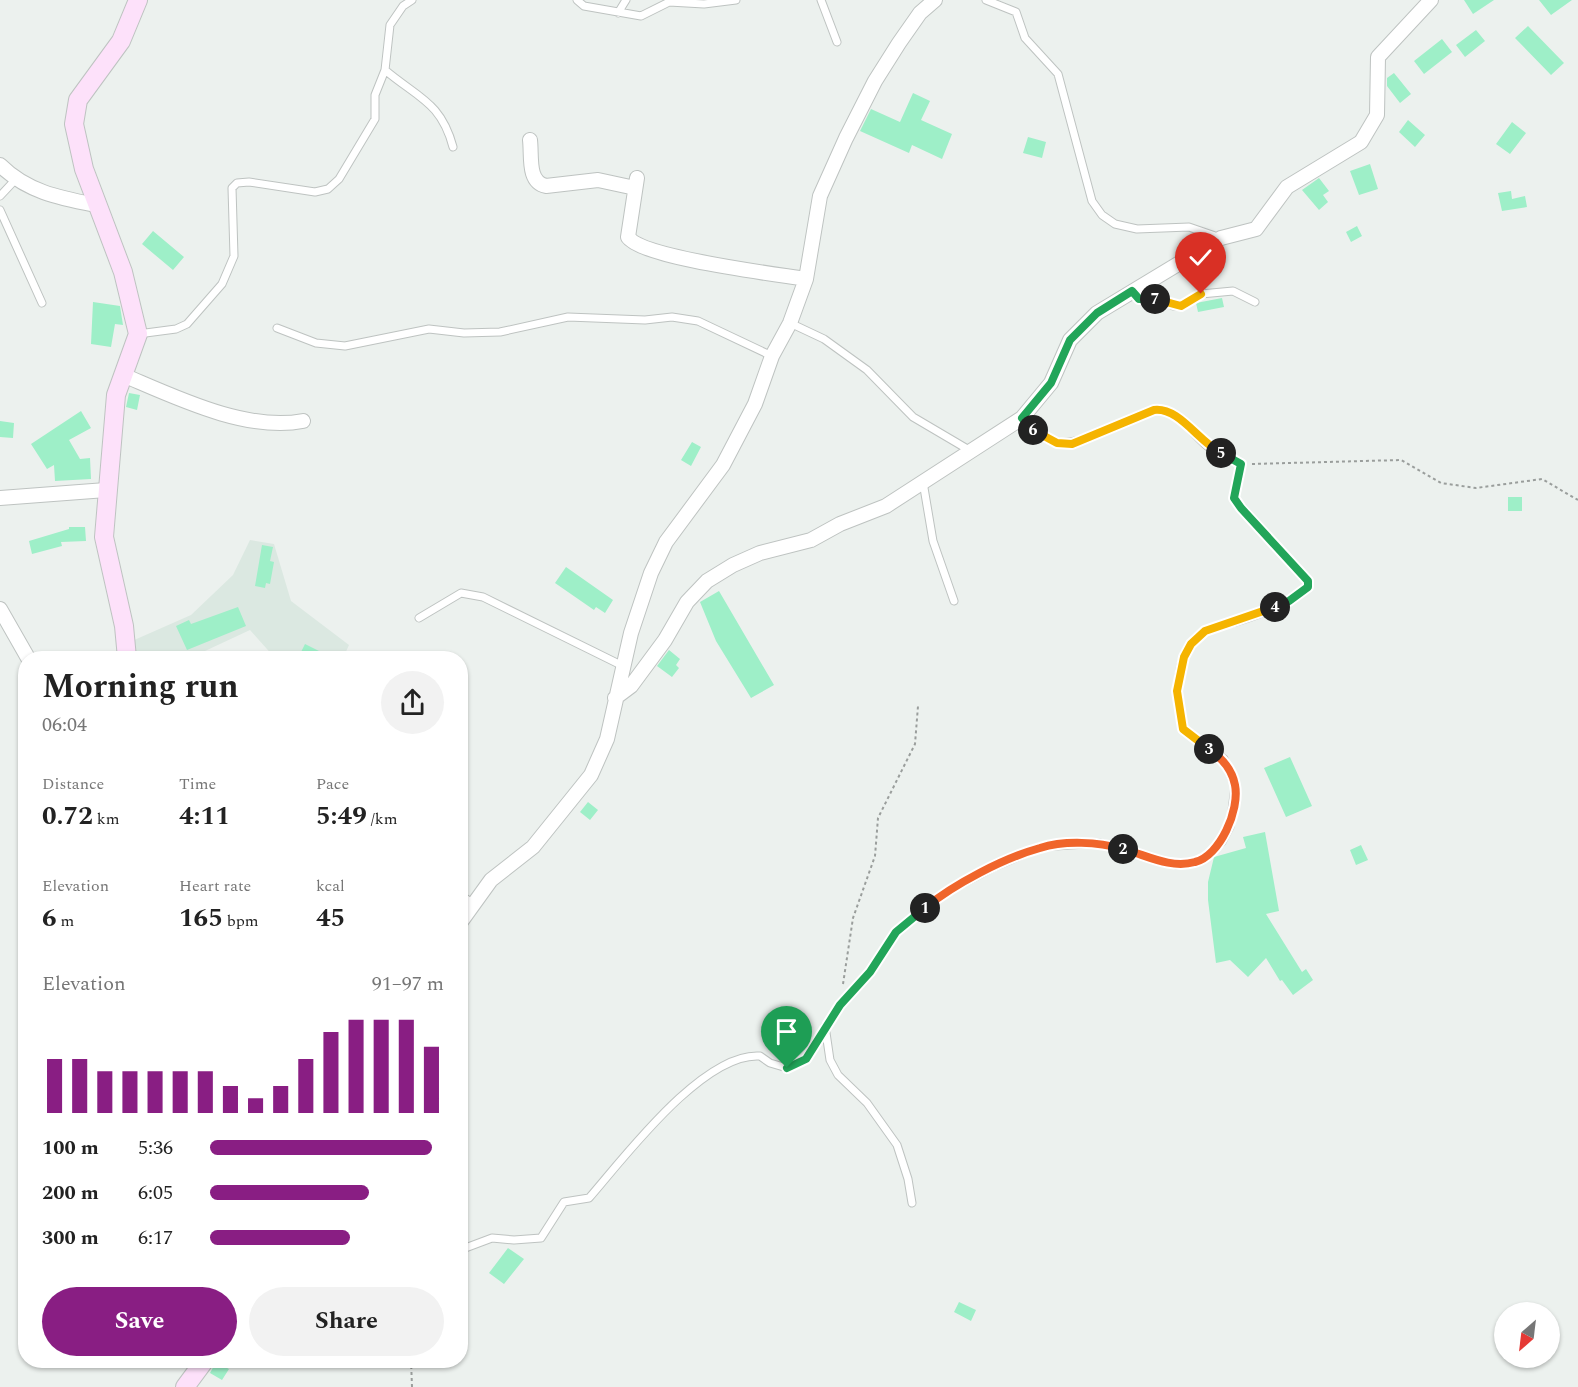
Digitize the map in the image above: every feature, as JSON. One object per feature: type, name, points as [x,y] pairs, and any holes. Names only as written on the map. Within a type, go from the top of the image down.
[{"type":"street","points":[[126,651],[124,626],[104,537],[106,490],[116,395],[138,334],[123,272],[96,206],[84,169],[74,124],[78,100],[121,41],[138,0]]},
{"type":"street","points":[[468,911],[491,880],[533,847],[591,775],[608,739],[615,698],[631,633],[651,573],[666,542],[723,465],[755,404],[772,356],[790,323],[806,279],[820,196],[825,184],[875,81],[920,13],[935,0]]},
{"type":"street","points":[[615,698],[631,686],[665,640],[687,602],[707,581],[733,565],[760,553],[812,540],[840,524],[886,506],[969,450],[1022,418],[1051,383],[1070,340],[1097,313],[1221,238],[1256,229],[1287,187],[1361,142],[1377,115],[1378,57],[1431,0]]},
{"type":"street","points":[[530,140],[533,178],[539,185],[598,180],[636,183],[628,237],[632,244],[653,251],[714,264],[806,279]]},
{"type":"street","points":[[0,165],[15,180],[51,197],[96,206]]},
{"type":"street","points":[[123,375],[207,411],[285,425],[303,421]]},
{"type":"street","points":[[0,498],[106,490]]},
{"type":"street","points":[[0,609],[24,651]]},
{"type":"street","points":[[185,1387],[199,1368]]},
{"type":"lane","points":[[138,334],[170,330],[187,324],[222,284],[234,256],[232,188],[237,183],[249,182],[315,192],[328,189],[339,178],[375,119],[375,95],[385,70],[390,25],[403,6],[412,0]]},
{"type":"lane","points":[[577,0],[584,6],[641,16],[669,2],[704,4],[736,0]]},
{"type":"lane","points":[[618,13],[626,0]]},
{"type":"lane","points":[[821,0],[837,42]]},
{"type":"lane","points":[[986,0],[1016,12],[1025,38],[1058,74],[1092,201],[1102,214],[1115,224],[1137,229],[1189,227],[1221,238]]},
{"type":"lane","points":[[385,70],[438,111],[448,128],[453,147]]},
{"type":"lane","points":[[0,196],[15,180]]},
{"type":"lane","points":[[0,210],[42,303]]},
{"type":"lane","points":[[1132,291],[1139,299],[1162,299],[1173,306],[1181,306],[1201,294],[1233,291],[1255,302]]},
{"type":"lane","points":[[277,328],[316,343],[345,346],[429,329],[464,333],[500,332],[568,317],[645,320],[672,317],[698,321],[772,356]]},
{"type":"lane","points":[[790,323],[824,339],[867,370],[913,417],[969,450]]},
{"type":"lane","points":[[468,1247],[492,1238],[514,1240],[541,1238],[564,1202],[590,1198],[657,1119],[700,1081],[736,1058],[750,1055],[760,1056],[770,1063],[787,1068],[806,1059],[825,1026],[840,1005],[870,972],[896,932],[939,896],[1003,863],[1041,847],[1100,843],[1176,865],[1198,862],[1222,842],[1230,827],[1236,786],[1224,759],[1183,729],[1177,691],[1184,657],[1191,644],[1205,631],[1289,601],[1308,587],[1304,575],[1234,498],[1241,464],[1207,446],[1179,417],[1166,408],[1154,410],[1072,444],[1057,443],[1045,438],[1031,429],[1022,418]]},
{"type":"lane","points":[[923,482],[933,541],[954,601]]},
{"type":"lane","points":[[419,618],[461,593],[483,597],[623,666]]},
{"type":"lane","points":[[468,900],[473,904]]},
{"type":"lane","points":[[825,1026],[830,1060],[838,1075],[867,1103],[897,1145],[908,1179],[912,1203]]},
{"type":"path","points":[[1241,464],[1401,460],[1441,483],[1476,489],[1542,479],[1578,500]]},
{"type":"path","points":[[840,1005],[853,918],[875,856],[878,818],[915,744],[918,706]]},
{"type":"path","points":[[411,1368],[412,1387]]},
{"type":"shaded area","points":[[250,540],[274,544],[291,601],[349,645],[346,651],[269,651],[250,630],[205,651],[133,651],[132,641],[191,615],[233,575]]},
{"type":"building","points":[[1464,0],[1494,0],[1473,14]]},
{"type":"building","points":[[1539,0],[1572,0],[1551,15]]},
{"type":"building","points":[[1528,26],[1564,63],[1551,75],[1515,38]]},
{"type":"building","points":[[1476,30],[1485,41],[1465,57],[1456,45]]},
{"type":"building","points":[[1442,39],[1452,52],[1424,74],[1414,61]]},
{"type":"building","points":[[1394,73],[1411,94],[1400,103],[1387,86],[1387,78]]},
{"type":"building","points":[[913,93],[930,101],[921,120],[952,134],[942,159],[912,145],[909,153],[860,131],[871,109],[900,122]]},
{"type":"building","points":[[1408,120],[1425,135],[1415,147],[1399,132]]},
{"type":"building","points":[[1512,122],[1526,133],[1510,154],[1496,144]]},
{"type":"building","points":[[1028,137],[1046,142],[1042,158],[1023,153]]},
{"type":"building","points":[[1370,164],[1378,189],[1359,195],[1350,171]]},
{"type":"building","points":[[1319,178],[1329,191],[1323,195],[1328,202],[1319,210],[1302,190]]},
{"type":"building","points":[[1511,191],[1512,199],[1525,196],[1527,207],[1502,211],[1498,193]]},
{"type":"building","points":[[1357,226],[1362,236],[1351,242],[1346,232]]},
{"type":"building","points":[[153,231],[184,257],[173,270],[142,244]]},
{"type":"building","points":[[1222,298],[1224,307],[1198,312],[1196,303]]},
{"type":"building","points":[[93,302],[120,306],[123,325],[115,324],[111,347],[91,344]]},
{"type":"building","points":[[129,393],[140,395],[137,410],[126,407]]},
{"type":"building","points":[[81,411],[91,428],[69,440],[80,459],[90,458],[91,479],[55,481],[54,465],[47,469],[31,444]]},
{"type":"building","points":[[0,421],[14,423],[13,438],[0,437]]},
{"type":"building","points":[[692,442],[701,447],[691,466],[681,460]]},
{"type":"building","points":[[1508,497],[1522,497],[1522,511],[1508,511]]},
{"type":"building","points":[[69,527],[85,527],[86,541],[61,542],[62,546],[32,554],[29,541],[69,529]]},
{"type":"building","points":[[262,545],[273,547],[270,561],[274,562],[270,584],[266,583],[265,588],[255,586]]},
{"type":"building","points":[[566,567],[613,600],[605,613],[596,607],[594,610],[555,583]]},
{"type":"building","points":[[719,591],[774,685],[751,698],[716,641],[700,602]]},
{"type":"building","points":[[238,607],[246,626],[187,650],[176,626],[189,620],[191,624]]},
{"type":"building","points":[[305,644],[319,651],[302,651]]},
{"type":"building","points":[[669,650],[680,659],[676,665],[679,668],[672,677],[657,666]]},
{"type":"building","points":[[1290,757],[1312,806],[1286,817],[1264,768]]},
{"type":"building","points":[[588,802],[598,810],[590,820],[580,812]]},
{"type":"building","points":[[1265,832],[1279,911],[1266,914],[1302,972],[1306,969],[1313,980],[1293,995],[1282,980],[1280,981],[1266,958],[1248,977],[1230,960],[1216,963],[1208,900],[1208,882],[1214,857],[1246,848],[1243,837]]},
{"type":"building","points":[[1361,845],[1368,860],[1356,865],[1350,850]]},
{"type":"building","points":[[508,1248],[524,1259],[504,1284],[489,1273]]},
{"type":"building","points":[[959,1302],[976,1310],[971,1321],[954,1312]]},
{"type":"building","points":[[213,1368],[229,1369],[222,1380],[210,1373]]},
{"type":"route","points":[[787,1068],[806,1059],[825,1026],[840,1005],[870,972],[896,932],[939,896],[994,867],[1041,847],[1100,843],[1176,865],[1198,862],[1222,842],[1230,827],[1236,786],[1224,759],[1183,729],[1177,691],[1184,657],[1191,644],[1205,631],[1289,601],[1308,587],[1308,581],[1234,498],[1241,464],[1207,446],[1179,417],[1166,408],[1154,410],[1072,444],[1057,443],[1045,438],[1031,429],[1022,418],[1051,383],[1070,340],[1097,313],[1132,291],[1139,299],[1162,299],[1173,306],[1181,306],[1201,294]]}]
